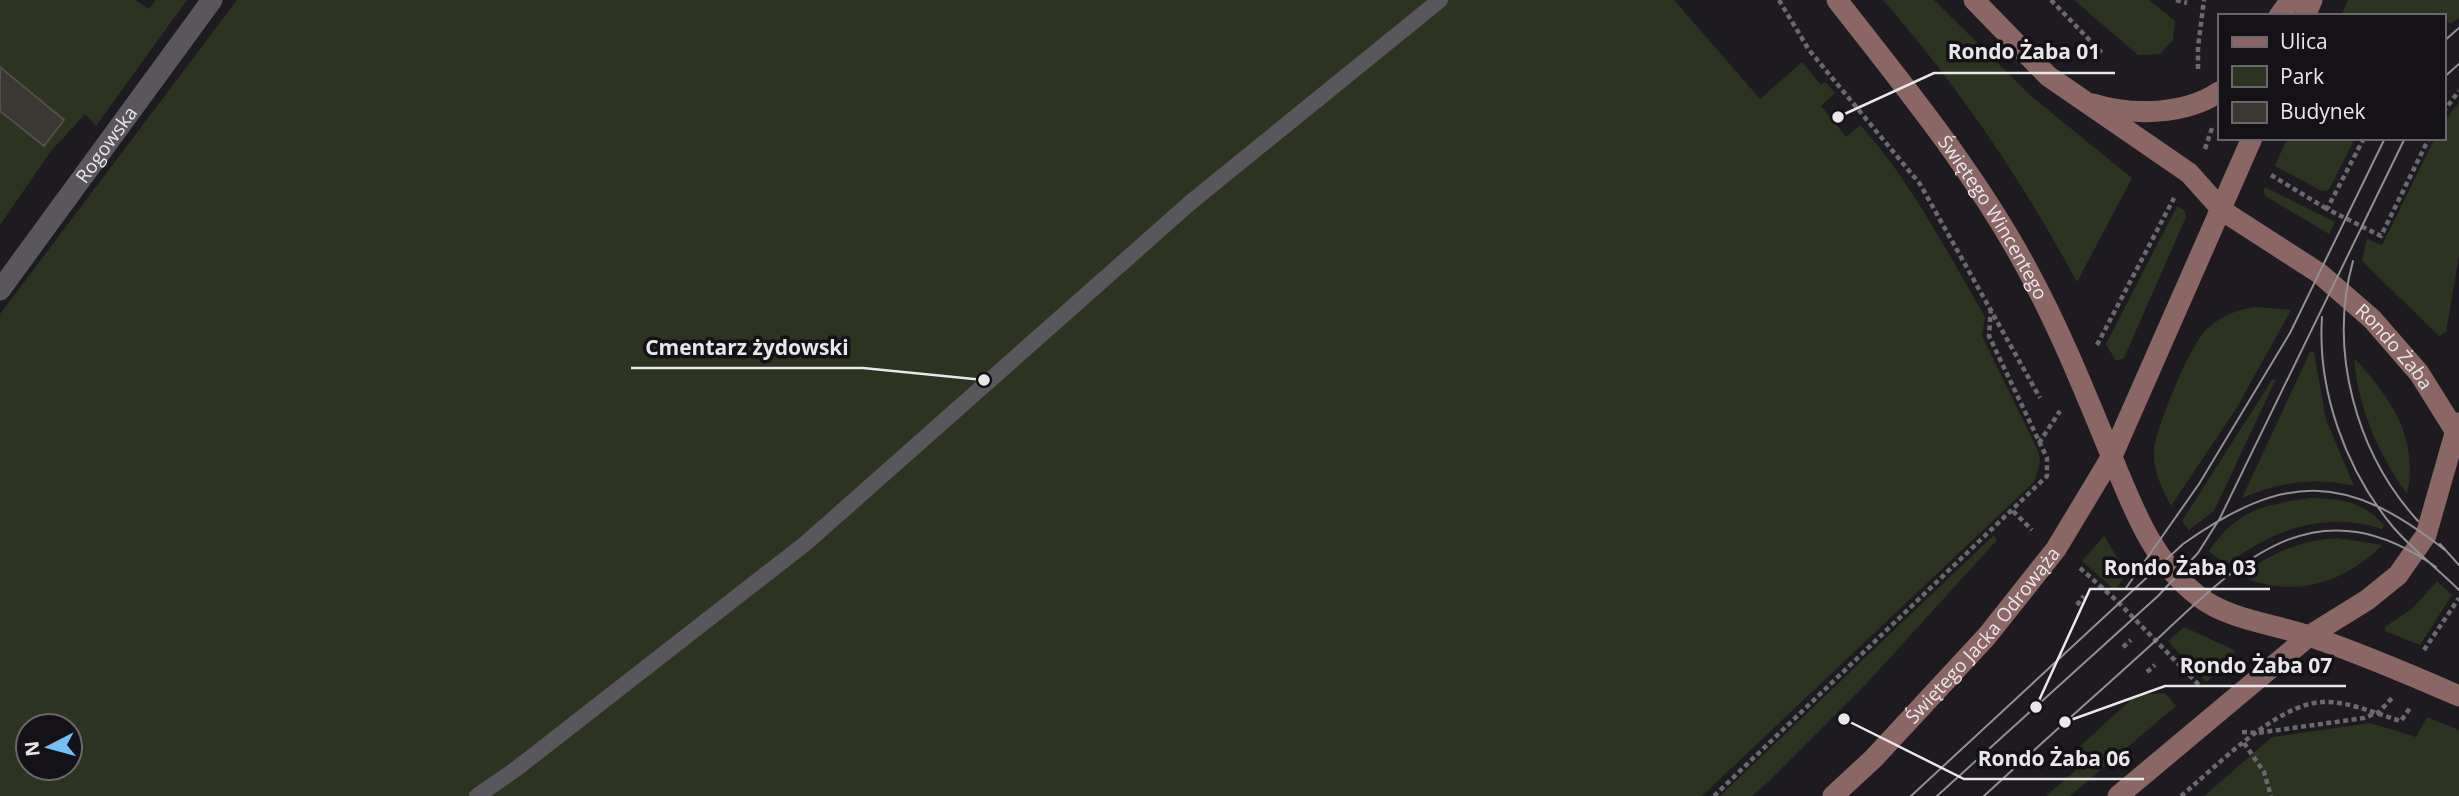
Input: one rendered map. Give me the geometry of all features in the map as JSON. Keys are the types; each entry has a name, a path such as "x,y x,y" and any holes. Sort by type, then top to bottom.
{"main road":[{"name":"Świętego Wincentego","path":"1837,0 1958,156 2026,267 2112,456"},
{"path":"1974,0 2048,76 2189,173 2223,211"},
{"path":"2078,99 2113,109 2155,110 2198,104 2218,93"},
{"path":"2251,140 2223,211 2112,456 2139,526 2177,577 2201,598 2239,616 2309,636 2409,673 2459,696"},
{"name":"Rondo Żaba","path":"2223,211 2319,273 2372,319 2419,373 2458,429 2436,510 2416,552 2398,575 2367,600 2309,636"},
{"name":"Świętego Jacka Odrowąża","path":"1833,796 1874,758 1921,707 2045,565 2112,456"},
{"path":"2118,796 2309,636"}],"street":[{"name":"Rogowska","path":"0,290 212,0"}],"lane":[{"path":"477,796 516,769 806,543 1191,202 1440,0"}],"path":[{"path":"1779,0 1809,50 1920,184 2040,398"},
{"path":"2051,0 2104,55"},
{"path":"2176,0 2187,3"},
{"path":"2200,76 2198,47 2204,0"},
{"path":"2445,109 2459,91"},
{"path":"2204,150 2211,134 2212,117"},
{"path":"2327,209 2363,140"},
{"path":"2271,175 2327,209 2381,236 2429,140"},
{"path":"2102,335 2170,204"},
{"path":"1714,796 2047,476 2047,458 1989,336 1991,308"},
{"path":"2039,443 2057,415"},
{"path":"2013,511 2032,531"},
{"path":"2079,566 2157,639 2200,686"},
{"path":"2077,605 2084,596"},
{"path":"2425,648 2459,598"},
{"path":"2123,647 2131,640"},
{"path":"2147,672 2155,665"},
{"path":"2239,730 2246,734 2257,733 2376,713 2391,699"},
{"path":"2181,796 2257,733 2296,708 2321,702 2346,704 2401,721 2410,707"},
{"path":"2244,743 2264,772 2271,796"}],"green space":[{"path":"0,0 135,0 149,9 156,0 187,0 96,126 85,114 51,151 0,225"},
{"path":"237,0 1674,0 1760,99 1802,62 1821,85 1825,82 1835,93 1821,106 1846,137 1860,125 1896,169 1985,317 1982,336 2039,453 2040,463 2034,482 1702,796 0,796 0,314"},
{"path":"1883,0 1934,0 2032,97 2132,178 2077,282 1988,135 1938,66"},
{"path":"2074,0 2149,0 2175,21 2173,40 2160,54 2138,55"},
{"path":"2348,0 2459,0 2459,18 2450,24 2445,19 2445,14 2438,12 2342,14"},
{"path":"2459,102 2459,256 2446,332 2439,336 2362,261 2367,239 2382,245 2434,140 2445,140 2445,121"},
{"path":"2286,140 2354,140 2328,190 2322,191 2275,166"},
{"path":"2265,187 2335,222 2329,234 2267,197 2263,192"},
{"path":"2177,206 2184,210 2186,217 2124,358 2116,361 2106,344"},
{"path":"2257,307 2291,310 2236,409 2171,506 2161,486 2154,451 2160,425 2174,389 2190,354 2204,332 2228,315"},
{"path":"2310,352 2314,352 2326,420 2354,486 2326,482 2298,483 2270,488 2242,498"},
{"path":"2354,358 2380,388 2399,420 2409,454 2407,494 2371,429 2360,395"},
{"path":"2276,379 2214,511 2189,530 2182,521 2272,380"},
{"path":"2310,498 2332,499 2360,506 2384,525 2382,529 2340,522 2300,527 2262,542 2226,565 2209,551 2230,526 2252,512 2278,503"},
{"path":"1994,535 1997,540 1868,682 1767,783 1752,796 1720,796"},
{"path":"2104,536 2127,573 2115,590 2082,561"},
{"path":"2338,538 2382,545 2351,570 2316,584 2279,586 2241,576 2286,549"},
{"path":"2437,581 2452,595 2420,645 2385,631 2385,627 2413,608"},
{"path":"2184,627 2234,650 2235,658 2206,682 2168,641"},
{"path":"2165,693 2176,706 2070,796 2046,796 2075,771 2065,760 2136,695"},
{"path":"2427,717 2459,730 2459,796 2204,796 2272,737 2370,723 2416,737"}],"building":[{"path":"0,67 64,120 44,146 0,111"}],"tram line":[{"path":"2445,40 2459,28"},
{"path":"2445,76 2459,64"},
{"path":"2126,588 2199,484 2290,333 2384,140"},
{"path":"1937,796 2158,596 2198,553 2220,518 2404,140"},
{"path":"2353,261 2346,295 2344,330 2346,365 2353,399 2378,464 2396,494 2418,521"},
{"path":"2322,317 2324,373 2330,401 2338,428 2361,481 2393,527 2459,590"},
{"path":"1911,796 2183,544 2219,520 2253,504 2285,494 2315,491 2345,495 2377,506 2410,524 2445,550"},
{"path":"1984,796 2207,593 2241,566 2275,546 2310,533 2349,531 2390,541 2436,567"},
{"path":"2440,544 2459,565"}],"place":[{"name":"Rondo Żaba 01","path":"1838,117"},
{"name":"Cmentarz żydowski","path":"984,380"},
{"name":"Rondo Żaba 03","path":"2036,707"},
{"name":"Rondo Żaba 06","path":"1844,719"},
{"name":"Rondo Żaba 07","path":"2065,722"}]}
